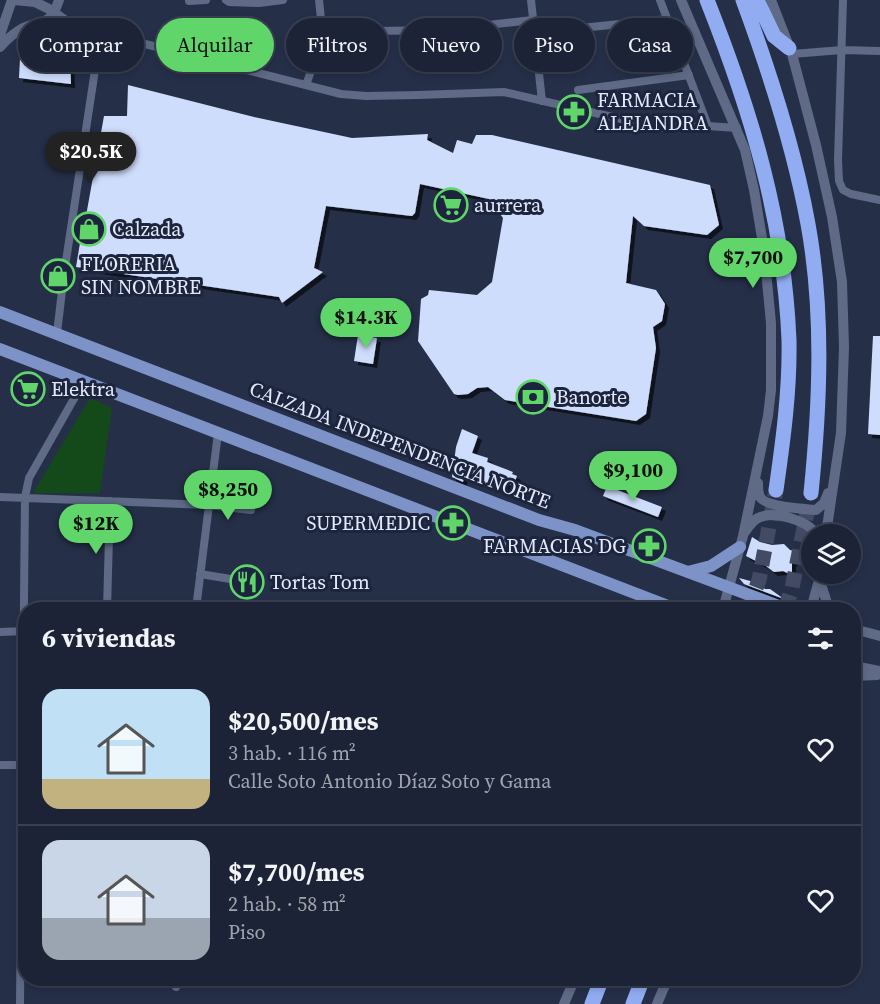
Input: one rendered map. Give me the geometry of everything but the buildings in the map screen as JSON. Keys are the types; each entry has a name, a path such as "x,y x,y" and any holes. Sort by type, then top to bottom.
{"highway":[{"path":"707,0 735,70 752,123 770,191 780,244 789,342 782,444 776,490"},
{"path":"743,0 780,106 809,225 818,317 818,428 811,493"},
{"path":"757,0 774,36 790,51"},
{"path":"592,1004 599,986"},
{"path":"633,1004 640,986"}],"main road":[{"name":"CALZADA INDEPENDENCIA NORTE","path":"0,312 539,520 575,530 768,602"},
{"path":"0,349 658,602"},
{"path":"688,572 711,566 742,541"}],"street":[{"path":"0,35 13,0 35,2 64,18"},
{"path":"0,47 25,27 44,23 55,12 59,0"},
{"path":"190,3 206,0"},
{"path":"226,0 259,3 283,0"},
{"path":"319,0 321,18"},
{"path":"531,0 533,18"},
{"path":"660,0 667,18"},
{"path":"681,0 745,150 764,250 771,323 771,390 768,416 742,541 725,602"},
{"path":"771,0 790,51 828,196 842,282 841,433 827,524"},
{"path":"843,0 839,181 843,190 851,194 880,200"},
{"path":"388,31 443,30 514,22"},
{"path":"144,44 341,94 366,96 504,92 660,128 708,126 737,128"},
{"path":"790,51 880,51"},
{"path":"57,333 95,72"},
{"path":"306,85 311,72"},
{"path":"539,72 542,101"},
{"path":"688,72 708,126"},
{"path":"578,90 689,75"},
{"path":"24,602 25,497 30,478 84,381"},
{"path":"197,602 218,433"},
{"path":"758,462 759,496 763,501 793,508 816,510 824,503 834,478"},
{"path":"0,497 208,505 251,510"},
{"path":"107,602 110,501"},
{"path":"742,541 752,523 768,515 805,524"},
{"path":"200,574 255,583"},
{"path":"813,602 818,584"},
{"path":"822,584 828,602"},
{"path":"861,629 878,636"},
{"path":"0,632 18,631"},
{"path":"861,631 878,636"},
{"path":"861,668 880,673"},
{"path":"861,675 880,673"},
{"path":"0,765 18,765"},
{"path":"20,986 20,1004"},
{"path":"564,1004 572,986"},
{"path":"657,1004 665,986"}],"green space":[{"path":"90,398 112,408 100,493 33,493"}],"tunnel":[{"path":"751,602 759,580 776,490"},
{"path":"787,602 811,493"}],"place":[{"name":"FARMACIA ALEJANDRA","path":"574,112"},
{"name":"aurrera","path":"451,205"},
{"name":"Calzada","path":"89,229"},
{"name":"FLORERIA SIN NOMBRE","path":"58,276"},
{"name":"Elektra","path":"28,389"},
{"name":"Banorte","path":"533,397"},
{"name":"SUPERMEDIC","path":"453,523"},
{"name":"FARMACIAS DG","path":"649,546"},
{"name":"Tortas Tom","path":"247,582"}]}
